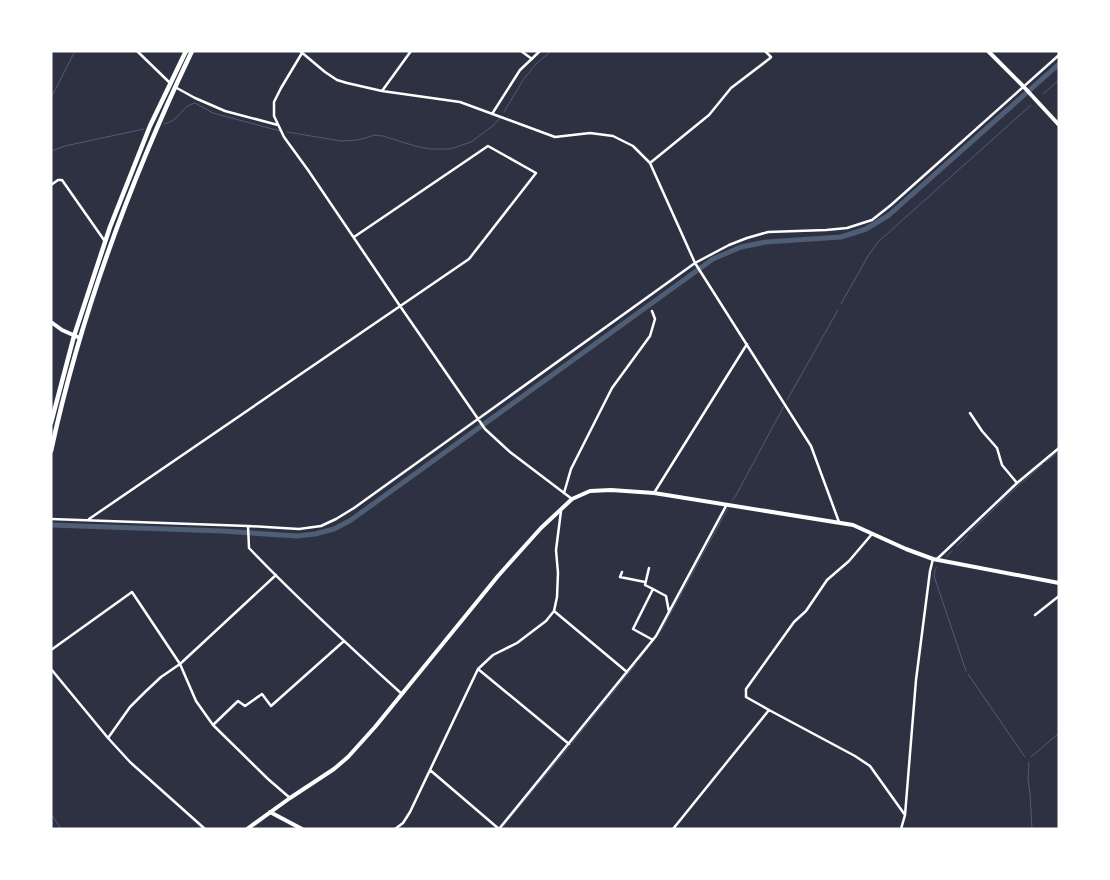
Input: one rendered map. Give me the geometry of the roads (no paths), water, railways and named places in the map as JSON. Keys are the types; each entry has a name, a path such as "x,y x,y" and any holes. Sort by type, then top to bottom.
{"main road":[{"path":"51,423 74,336 110,227 150,126 186,51"},
{"path":"51,451 80,338 115,231 147,150 192,51"},
{"path":"988,51 1059,125"},
{"path":"51,322 62,330 80,338"},
{"path":"247,829 348,758 498,576 541,528 572,499 590,491 611,490 654,493 839,522 872,532 935,559 1059,583"},
{"path":"270,812 302,829"}],"street":[{"path":"137,51 171,83"},
{"path":"382,91 411,51"},
{"path":"521,51 532,59"},
{"path":"492,114 520,70 540,51"},
{"path":"650,163 708,115 731,88 769,59 771,57 766,51"},
{"path":"572,499 510,452 485,429 284,137 274,116 274,102 301,52 337,80 382,91 460,102 555,137 590,132 613,136 633,146 650,163 695,263 811,446 839,522"},
{"path":"51,519 248,526 299,530 321,526 354,508 695,263 729,245 768,232 847,228 872,220 1059,55"},
{"path":"175,87 224,111 278,125"},
{"path":"87,520 469,259 536,173 488,146 354,237"},
{"path":"51,185 58,180 62,180 105,241"},
{"path":"564,493 571,468 612,388 650,336 654,318 652,310"},
{"path":"654,493 747,344"},
{"path":"970,413 996,448 1002,465 1018,483"},
{"path":"902,829 905,815 916,680 930,571 935,559 1059,448"},
{"path":"430,770 499,829 653,640 727,504"},
{"path":"395,829 403,823 410,812 478,669 493,655 517,643 546,621 554,611 557,597 558,573 556,550 562,508"},
{"path":"248,526 249,548 344,641 402,694"},
{"path":"872,532 850,561 827,580 806,610 794,622 746,689 746,697 870,766 905,815"},
{"path":"649,568 645,585 666,596 669,613"},
{"path":"622,572 620,576 646,582"},
{"path":"108,738 130,707 145,692 161,677 180,664 276,575"},
{"path":"653,589 633,629 653,640"},
{"path":"51,650 132,592 180,664 196,701 213,724 221,734 290,798"},
{"path":"1035,616 1059,596"},
{"path":"554,611 627,672"},
{"path":"213,724 238,701 245,706 262,694 271,706 344,641"},
{"path":"51,669 130,762 204,829"},
{"path":"478,669 569,744"},
{"path":"673,829 769,710"}],"waterway":[{"path":"51,98 75,51"},
{"path":"504,112 523,80 536,64 551,51"},
{"path":"51,525 222,531 297,536 334,529 351,520 713,259 741,247 766,242 841,237 866,229 889,215 1059,64"},
{"path":"1043,94 1059,80"},
{"path":"164,124 174,120 186,107 195,103 213,113 280,131"},
{"path":"841,304 878,242 1031,105"},
{"path":"287,132 341,141 358,140 375,135 430,149 450,149 471,142 494,125 500,118"},
{"path":"51,151 65,146 144,129"},
{"path":"787,400 838,310"},
{"path":"732,500 784,406"},
{"path":"1046,462 1059,451"},
{"path":"970,532 1043,464"},
{"path":"639,660 662,629 728,508"},
{"path":"957,546 968,535"},
{"path":"946,557 952,551"},
{"path":"937,567 934,576 966,671"},
{"path":"572,743 636,664"},
{"path":"968,674 1025,757"},
{"path":"1031,757 1059,733"},
{"path":"504,825 569,747"},
{"path":"1029,762 1028,779 1032,829"},
{"path":"51,814 61,829"}]}
